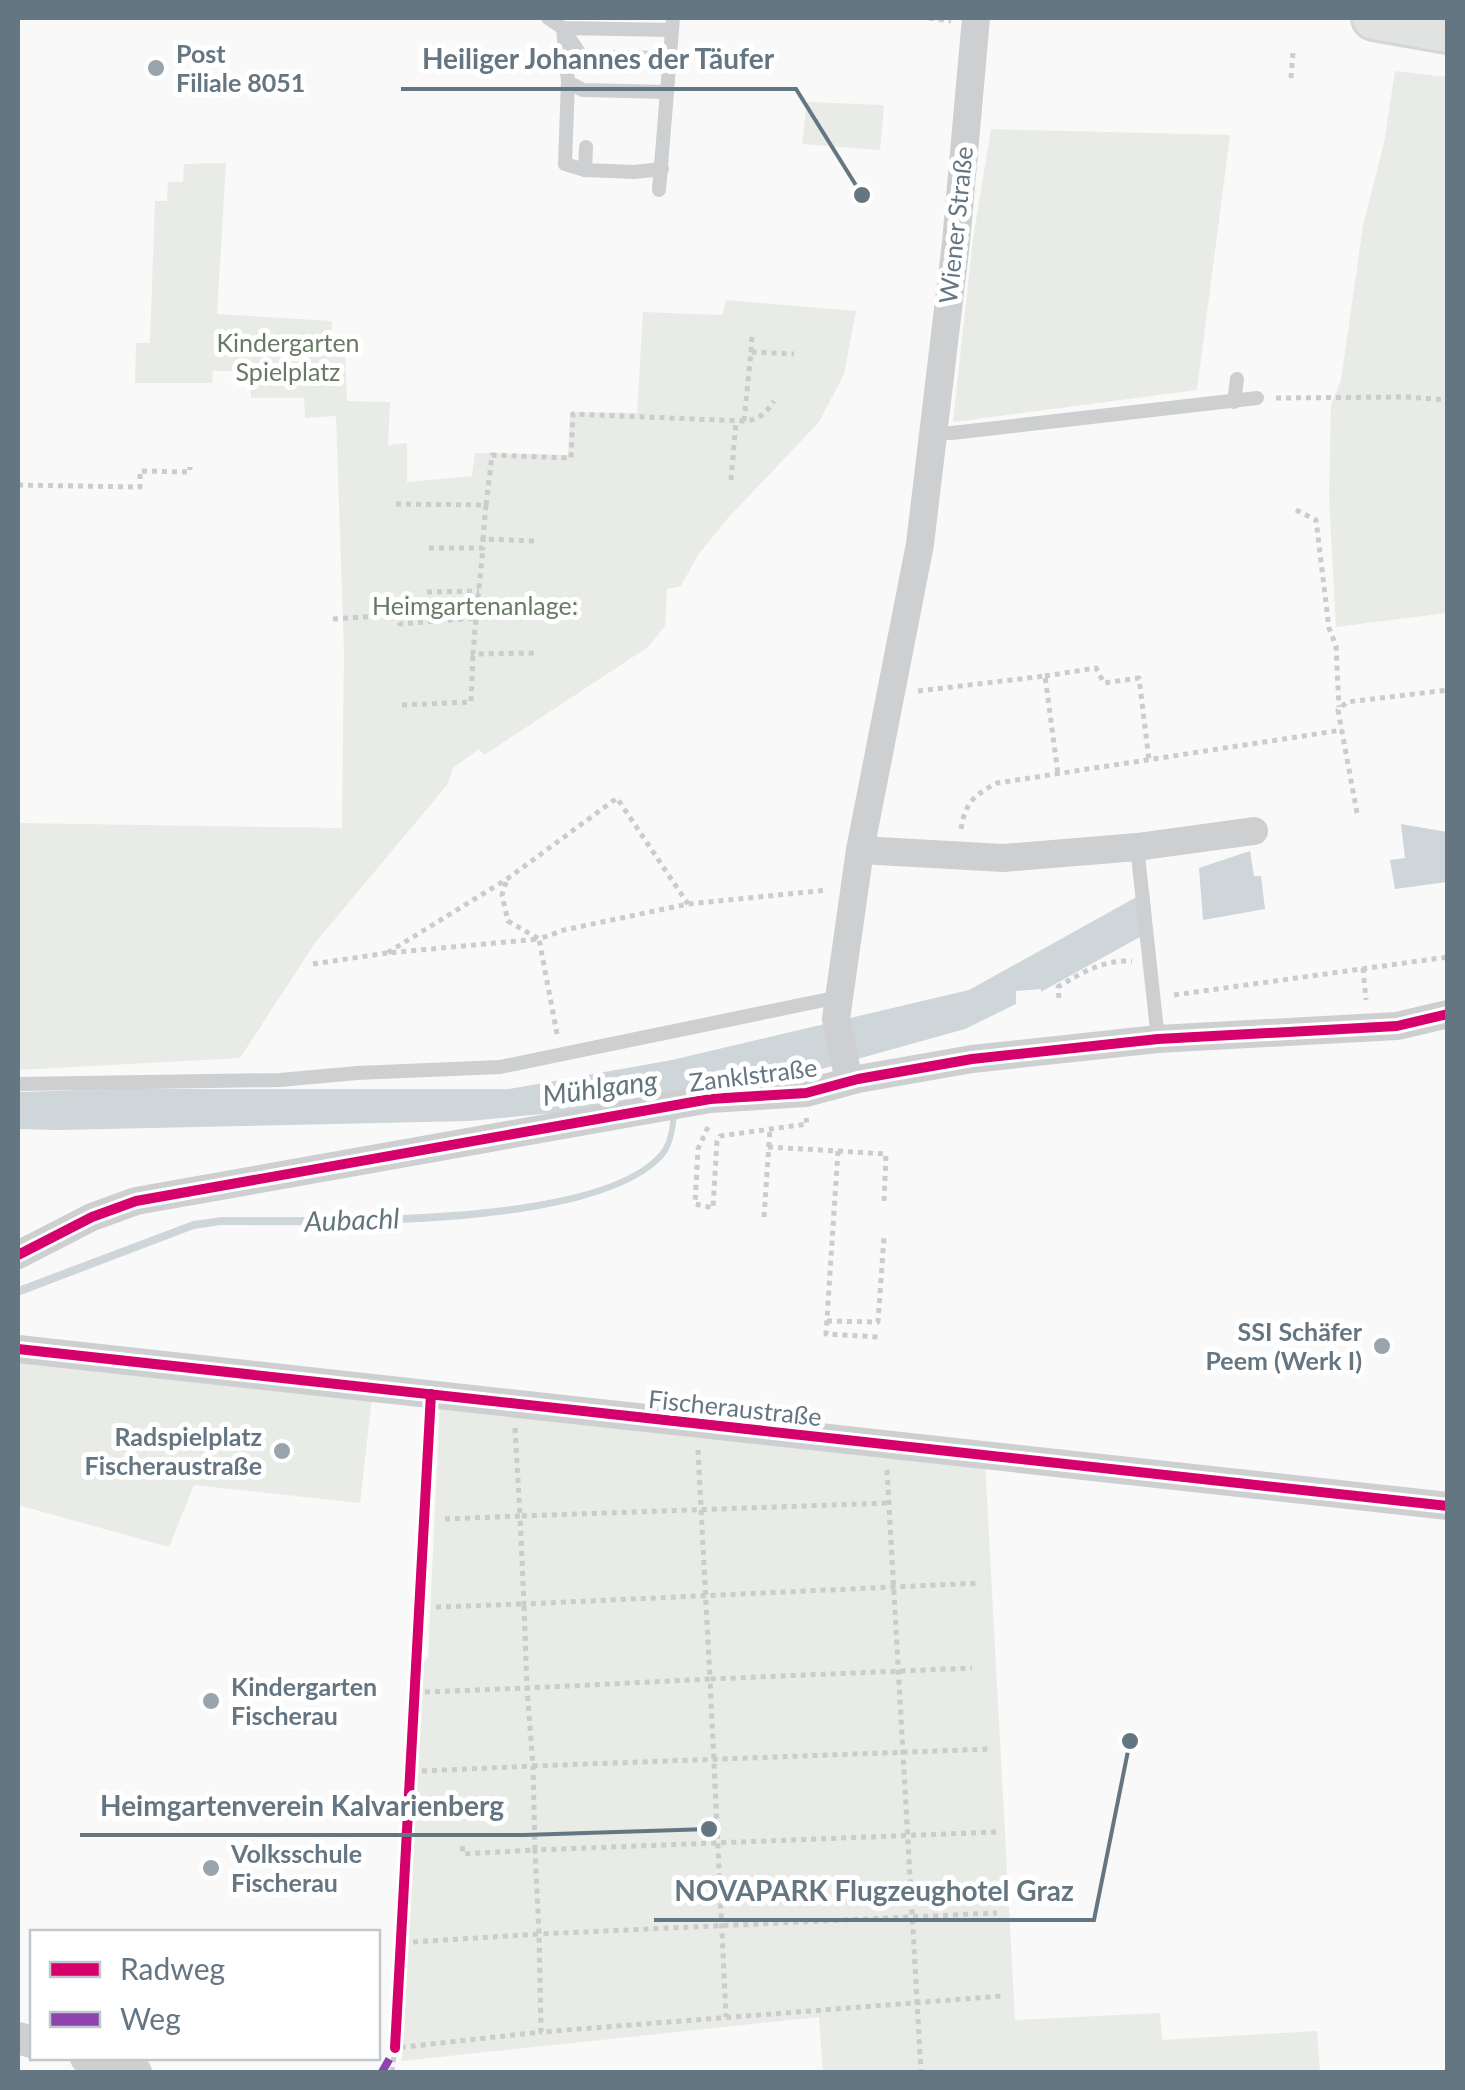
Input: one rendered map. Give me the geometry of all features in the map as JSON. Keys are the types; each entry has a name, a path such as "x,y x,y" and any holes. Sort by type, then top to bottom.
{"main road":[{"path":"1374,18 1448,31"}],"street":[{"name":"Wiener Straße","path":"916,563 956,242 976,18"},
{"name":"Zanklstraße","path":"849,1074 838,1008 860,850 916,563"},
{"path":"860,850 1003,858 1136,847 1254,831"},
{"name":"Zanklstraße","path":"24,1252 92,1217 136,1201 710,1099 806,1092 849,1074 1158,1039 1397,1026 1448,1014"},
{"name":"Fischeraustraße","path":"18,1349 1448,1506"},
{"path":"93,2060 136,2072"}],"lane":[{"path":"548,18 563,28 582,57 670,58"},
{"path":"563,28 672,24 659,190"},
{"path":"563,28 568,82 565,164 585,170 634,172 662,168"},
{"path":"568,82 584,97 667,92"},
{"path":"585,170 586,147"},
{"path":"1234,402 1237,378"},
{"path":"932,433 952,434 1257,398"},
{"path":"1136,847 1158,1039"},
{"path":"18,1084 280,1080 500,1067 838,1008"}],"path":[{"path":"1291,78 1293,52"},
{"path":"732,480 752,336"},
{"path":"751,352 794,354"},
{"path":"1257,398 1406,396 1448,400"},
{"path":"402,705 471,702 492,454 571,458 573,414 740,421 754,420 766,413 774,400"},
{"path":"18,484 140,487 140,472 190,472 190,467"},
{"path":"396,504 486,505"},
{"path":"1296,510 1316,520 1329,628 1336,646 1338,710 1357,814"},
{"path":"483,539 535,541"},
{"path":"429,548 483,548"},
{"path":"427,592 480,591"},
{"path":"334,619 394,614 400,624 476,618"},
{"path":"473,654 538,653"},
{"path":"903,692 1096,668 1104,682 1139,678 1149,760"},
{"path":"1045,676 1058,774"},
{"path":"1338,710 1347,702 1448,690"},
{"path":"958,855 965,805 997,783 1342,730"},
{"path":"387,953 507,879 617,798 688,904"},
{"path":"507,879 502,896 508,921 539,939 560,1057"},
{"path":"312,964 539,939 564,930 688,904 855,889"},
{"path":"1151,998 1448,957"},
{"path":"1058,998 1058,987 1108,960 1147,961"},
{"path":"710,1099 708,1128 698,1149 695,1204 712,1211 720,1136"},
{"path":"708,1128 720,1136 770,1129 764,1217"},
{"path":"768,1147 886,1154 884,1204"},
{"path":"838,1151 826,1334 880,1337"},
{"path":"827,1321 878,1322 884,1236"},
{"path":"515,1420 533,1766 541,2032"},
{"path":"697,1438 726,2016"},
{"path":"886,1461 921,2072"},
{"path":"445,1519 889,1503"},
{"path":"436,1606 980,1583"},
{"path":"425,1692 972,1668"},
{"path":"414,1702 415,1683"},
{"path":"411,1758 416,1774 990,1749"},
{"path":"462,1844 463,1854 996,1832"},
{"path":"414,1942 997,1914"},
{"path":"401,1952 402,1932"},
{"path":"395,2048 726,2016 1002,1996"},
{"path":"392,2072 397,2029"}],"green space":[{"path":"1395,71 1447,77 1447,613 1336,627 1329,497 1331,405 1341,380 1363,226 1384,143"},
{"path":"807,102 884,105 880,150 802,144"},
{"path":"991,129 1230,135 1197,390 953,422 973,239"},
{"path":"226,163 217,314 332,321 330,356 345,357 347,401 390,402 388,445 407,443 407,482 472,476 475,453 568,455 570,412 637,413 643,312 722,315 726,300 856,311 844,374 819,422 728,518 698,555 681,586 667,589 665,626 648,647 484,755 479,749 453,768 447,785 315,943 240,1058 18,1070 18,823 342,828 344,650 336,416 305,418 304,398 251,398 250,371 213,371 212,383 135,383 136,343 150,343 155,201 167,201 168,182 183,182 184,164"},
{"path":"18,1359 372,1398 360,1503 194,1485 169,1547 18,1505"},
{"path":"440,1402 985,1462 1015,2020 1160,2013 1162,2040 1317,2031 1320,2072 823,2072 819,2017 402,2061 421,1663 428,1658"}],"water":[{"path":"1401,824 1447,832 1447,882 1395,889 1390,860 1405,858"},
{"path":"1250,851 1254,876 1261,876 1265,909 1203,920 1199,868"},
{"name":"Mühlgang","path":"1149,890 1153,934 1138,938 1041,992 1016,991 1016,1004 965,1029 800,1075 679,1100 671,1146 663,1158 628,1182 579,1200 454,1220 221,1225 194,1229 18,1296 18,1287 193,1221 453,1212 577,1194 626,1177 659,1153 668,1135 672,1102 469,1121 58,1130 18,1129 18,1092 509,1089 672,1060 969,990"}],"marked path":[{"path":"382,2072 395,2049"}],"cycle path":[{"path":"18,1255 92,1217 136,1201 710,1099 806,1093 858,1079 972,1059 1158,1039 1397,1026 1448,1014"},
{"path":"18,1349 1448,1506"},
{"path":"395,2048 431,1394"}],"place":[{"name":"Post Filiale 8051","path":"156,68"},
{"name":"Heiliger Johannes der Täufer","path":"862,195"},
{"name":"SSI Schäfer Peem (Werk I)","path":"1382,1346"},
{"name":"Radspielplatz Fischeraustraße","path":"282,1451"},
{"name":"Kindergarten Fischerau","path":"211,1701"},
{"name":"NOVAPARK Flugzeughotel Graz","path":"1130,1741"},
{"name":"Heimgartenverein Kalvarienberg","path":"709,1829"},
{"name":"Volksschule Fischerau","path":"211,1868"}],"park label":[{"name":"Kindergarten Spielplatz","path":"288,358"},
{"name":"Heimgartenanlage:","path":"475,606"}],"water label":[{"name":"Aubachl","path":"352,1220"}]}
